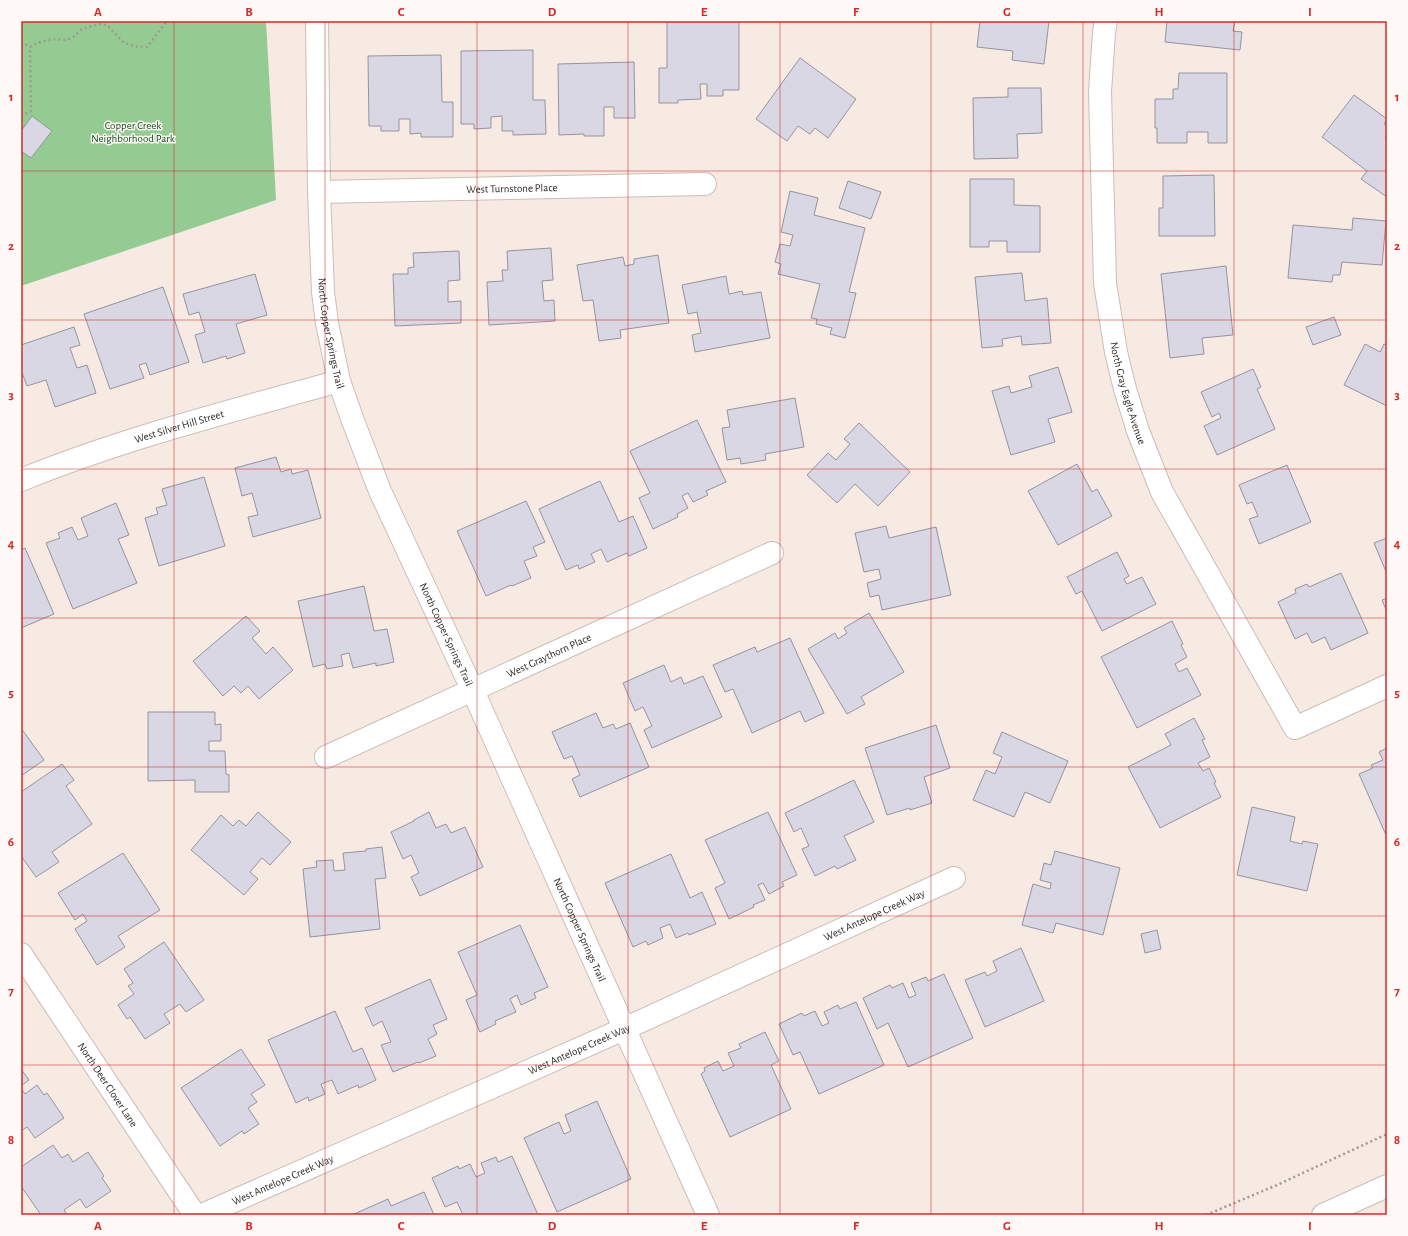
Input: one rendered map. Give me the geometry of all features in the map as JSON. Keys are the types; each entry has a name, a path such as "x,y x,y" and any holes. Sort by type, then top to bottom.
{"street":[{"name":"North Copper Springs Trail","path":"317,21 319,192 323,292 333,358 353,421 380,491 473,691 708,1215"},
{"name":"North Gray Eagle Avenue","path":"1106,21 1100,92 1105,283 1116,352 1125,389 1138,431 1162,492 1295,728 1387,686"},
{"name":"West Turnstone Place","path":"319,192 705,184"},
{"name":"West Silver Hill Street","path":"21,480 54,467 160,431 340,381"},
{"name":"West Graythorn Place","path":"326,757 772,553"},
{"name":"West Antelope Creek Way","path":"202,1215 624,1029 954,878"},
{"name":"North Deer Clover Lane","path":"21,954 195,1215"},
{"path":"1323,1215 1387,1186"}],"path":[{"path":"30,47 37,43 52,39 66,40 82,29 99,24 107,25 124,43 138,47 147,47 167,21"},
{"path":"21,42 30,47"},
{"path":"21,116 31,111 30,47"},
{"path":"1206,1215 1276,1185 1387,1134"}],"green space":[{"name":"Copper Creek Neighborhood Park","path":"21,21 266,21 276,200 21,286"}],"building":[{"path":"667,21 739,21 739,90 723,90 723,96 707,96 707,84 700,84 701,99 678,100 678,103 659,103 659,68 667,68"},
{"path":"980,21 1049,21 1044,64 1012,60 1013,51 977,47"},
{"path":"1167,21 1235,21 1233,31 1242,32 1240,50 1165,42"},
{"path":"533,50 533,100 545,100 546,134 513,135 513,131 502,131 502,116 491,117 491,128 474,129 474,124 461,124 461,51"},
{"path":"441,55 442,102 453,102 453,137 421,137 421,133 410,134 410,119 399,119 399,131 381,131 381,126 369,126 368,56"},
{"path":"800,58 856,99 828,138 815,128 810,134 798,126 787,141 756,119"},
{"path":"634,62 635,118 614,118 614,107 604,107 604,136 584,136 584,134 559,135 558,64"},
{"path":"1179,73 1227,73 1227,143 1208,143 1208,132 1187,132 1187,143 1157,143 1157,128 1155,128 1155,99 1173,99 1173,89 1178,89"},
{"path":"1008,88 1041,88 1042,133 1017,134 1018,158 974,159 973,98 1008,97"},
{"path":"1354,95 1387,119 1384,124 1387,126 1387,135 1385,138 1387,140 1387,197 1361,179 1367,171 1322,137"},
{"path":"32,116 52,131 31,158 21,151 21,131"},
{"path":"1214,175 1215,236 1159,236 1159,208 1163,208 1163,176"},
{"path":"970,179 1014,179 1014,205 1040,206 1040,252 1007,252 1007,241 989,241 989,247 970,247"},
{"path":"848,181 881,192 871,219 839,208"},
{"path":"790,191 818,198 814,215 865,228 849,292 856,293 845,338 830,334 832,328 816,324 817,319 811,318 820,284 778,274 781,264 775,262 780,244 790,246 793,235 781,232"},
{"path":"1353,218 1386,221 1382,265 1342,262 1340,275 1333,275 1332,282 1288,278 1293,225 1352,230"},
{"path":"551,248 553,280 542,281 544,301 554,300 555,321 489,325 487,282 503,281 502,270 508,270 507,251"},
{"path":"459,251 460,280 448,281 448,302 461,301 461,323 395,326 393,274 408,274 408,268 414,267 413,253"},
{"path":"658,255 669,323 620,330 621,338 599,341 593,300 583,301 577,265 623,257 625,266 634,264 634,259"},
{"path":"1226,266 1233,335 1202,338 1204,354 1170,358 1161,274"},
{"path":"1022,273 1025,301 1047,298 1051,343 1022,345 1021,336 1002,339 1003,346 982,348 975,277"},
{"path":"255,274 267,315 236,324 245,353 227,359 226,356 203,363 195,335 205,332 199,312 189,315 183,294"},
{"path":"726,276 729,294 742,291 743,295 761,292 770,338 695,352 692,335 701,333 697,312 688,314 682,285"},
{"path":"163,287 189,362 150,375 146,363 139,365 144,378 110,389 84,314"},
{"path":"1334,317 1341,335 1313,345 1306,327"},
{"path":"74,327 80,345 70,348 77,368 87,365 96,393 55,407 46,380 27,386 21,370 21,345"},
{"path":"1365,344 1380,352 1384,344 1387,345 1387,406 1344,385"},
{"path":"1058,367 1072,412 1048,419 1055,442 1011,455 992,391 1009,386 1011,393 1032,387 1029,376"},
{"path":"1253,369 1261,387 1257,389 1275,429 1217,455 1204,426 1221,418 1219,413 1212,417 1201,392"},
{"path":"795,398 804,447 765,454 766,460 741,464 740,458 727,460 722,428 730,427 727,410"},
{"path":"697,420 726,482 706,491 708,495 693,502 688,493 682,496 688,508 677,514 678,517 653,529 639,498 650,493 630,451"},
{"path":"859,423 910,472 878,506 855,484 837,503 807,475 828,453 836,460 850,444 844,439"},
{"path":"276,457 281,472 291,469 292,474 308,470 321,518 253,537 248,517 258,515 252,493 242,496 235,468"},
{"path":"1077,464 1092,492 1097,489 1112,516 1058,545 1028,491"},
{"path":"1287,465 1311,522 1259,544 1249,519 1258,516 1252,502 1247,504 1239,485"},
{"path":"204,477 225,546 159,566 145,518 158,514 156,508 167,505 162,489"},
{"path":"600,481 619,522 633,516 647,548 629,556 627,553 607,562 601,549 591,554 595,562 579,569 578,565 566,570 539,509"},
{"path":"526,501 545,542 533,547 537,556 524,561 531,578 486,596 457,531"},
{"path":"116,503 129,535 118,539 137,583 73,609 46,543 60,538 58,533 72,527 78,540 88,536 81,518"},
{"path":"886,526 889,538 936,527 951,595 882,610 879,595 870,597 867,583 881,579 879,569 864,572 855,533"},
{"path":"1387,538 1387,574 1374,543"},
{"path":"25,548 54,614 21,628 21,550"},
{"path":"1117,552 1129,576 1124,579 1127,584 1142,577 1156,604 1102,631 1082,591 1076,594 1067,577"},
{"path":"1341,573 1368,633 1331,650 1325,637 1312,643 1307,633 1295,639 1278,602 1296,593 1295,589 1307,584 1309,587"},
{"path":"364,586 374,631 387,629 394,662 376,666 376,663 353,668 349,653 341,655 343,666 327,669 325,664 313,667 298,601"},
{"path":"1387,598 1387,612 1382,600"},
{"path":"869,613 904,672 861,697 865,704 847,714 808,649 835,633 838,639 847,633 844,628"},
{"path":"246,616 260,631 252,638 266,654 273,647 293,670 259,699 248,686 241,693 234,686 223,696 193,661"},
{"path":"1172,621 1183,644 1181,645 1187,657 1175,664 1179,672 1187,668 1201,695 1137,728 1101,657"},
{"path":"790,638 824,713 805,722 800,711 752,733 733,689 725,692 713,665 755,647 757,652"},
{"path":"664,665 671,682 681,677 684,684 703,676 722,717 652,748 644,730 652,726 643,707 635,711 623,683"},
{"path":"148,712 215,712 215,725 221,724 221,741 209,741 209,751 225,751 226,774 229,775 229,792 195,792 195,780 148,781"},
{"path":"596,713 603,728 613,724 616,729 630,723 649,767 580,797 572,779 580,775 572,756 564,759 552,732"},
{"path":"1194,718 1205,739 1202,740 1210,757 1198,763 1203,771 1209,768 1221,797 1160,828 1128,767 1171,745 1165,734"},
{"path":"936,725 950,768 924,777 932,803 887,815 865,748"},
{"path":"21,728 44,760 21,776"},
{"path":"1002,732 1068,761 1050,803 1025,792 1014,817 973,800 986,770 995,774 1002,757 993,753"},
{"path":"1387,748 1386,835 1359,774 1373,768 1371,765 1383,760 1379,752"},
{"path":"62,764 74,780 66,786 92,824 52,852 59,862 36,877 21,856 21,792"},
{"path":"854,780 874,822 844,836 856,860 837,869 835,866 815,876 802,849 809,846 801,828 794,832 785,813"},
{"path":"1252,807 1295,817 1290,841 1302,844 1303,841 1318,844 1307,891 1237,875"},
{"path":"258,812 291,842 270,865 262,858 250,872 258,879 244,895 191,850 221,815 233,826 239,820 246,826"},
{"path":"429,812 436,828 446,824 451,833 465,827 483,867 420,896 411,877 419,873 411,855 403,859 391,832"},
{"path":"768,812 797,875 782,882 784,886 769,894 763,883 758,885 765,900 729,919 715,888 725,883 705,840"},
{"path":"382,847 386,878 375,879 380,929 310,937 303,869 317,867 316,861 333,860 334,871 345,870 343,853 366,851 366,849"},
{"path":"1055,851 1120,868 1103,935 1056,923 1053,933 1022,925 1033,884 1050,889 1051,883 1040,880 1044,863 1051,865"},
{"path":"123,853 160,910 118,936 125,947 97,965 75,929 87,921 83,914 75,920 58,893"},
{"path":"671,854 690,898 702,892 716,924 689,935 688,933 676,938 670,924 660,928 663,938 648,945 646,941 633,947 605,883"},
{"path":"520,925 548,987 534,993 536,998 521,1005 517,995 510,999 516,1012 495,1021 496,1024 480,1032 466,1000 477,995 458,952"},
{"path":"1157,930 1161,949 1145,953 1141,934"},
{"path":"164,942 204,1000 186,1012 180,1004 164,1014 170,1023 145,1039 130,1017 127,1019 118,1005 134,994 128,986 133,983 124,969"},
{"path":"1021,948 1044,1001 985,1027 965,980 985,972 987,976 997,971 993,961"},
{"path":"944,974 973,1038 908,1067 888,1023 877,1029 863,998 890,985 892,988 903,983 909,998 916,995 911,983 926,977 928,981"},
{"path":"430,979 447,1019 433,1025 437,1034 428,1039 436,1056 393,1072 381,1045 391,1042 382,1021 373,1026 365,1008"},
{"path":"856,1002 884,1065 819,1094 800,1052 793,1055 779,1024 802,1013 804,1016 815,1011 822,1026 829,1023 824,1012 838,1005 840,1009"},
{"path":"335,1011 353,1052 362,1048 376,1080 359,1088 358,1085 338,1094 332,1080 321,1084 325,1094 309,1101 308,1097 296,1103 268,1040"},
{"path":"765,1032 779,1061 771,1065 791,1109 730,1137 701,1074 705,1071 704,1068 718,1061 723,1071 734,1066 728,1053 741,1048 739,1044"},
{"path":"241,1049 265,1085 251,1094 257,1102 248,1108 259,1124 244,1134 242,1131 220,1146 181,1088"},
{"path":"21,1069 29,1080 21,1086"},
{"path":"37,1085 44,1095 47,1093 64,1118 35,1138 27,1127 21,1131 21,1088 25,1094"},
{"path":"597,1101 631,1179 557,1212 524,1138 559,1122 564,1134 571,1131 565,1115"},
{"path":"53,1145 62,1158 68,1154 73,1162 88,1152 104,1176 102,1178 111,1191 86,1208 80,1199 64,1210 67,1215 41,1215 21,1186 21,1167"},
{"path":"512,1156 538,1215 463,1215 457,1202 445,1207 432,1178 458,1166 459,1169 470,1164 476,1177 485,1173 481,1163 496,1157 498,1162"},
{"path":"424,1192 434,1215 352,1215 388,1199 391,1206"}]}
